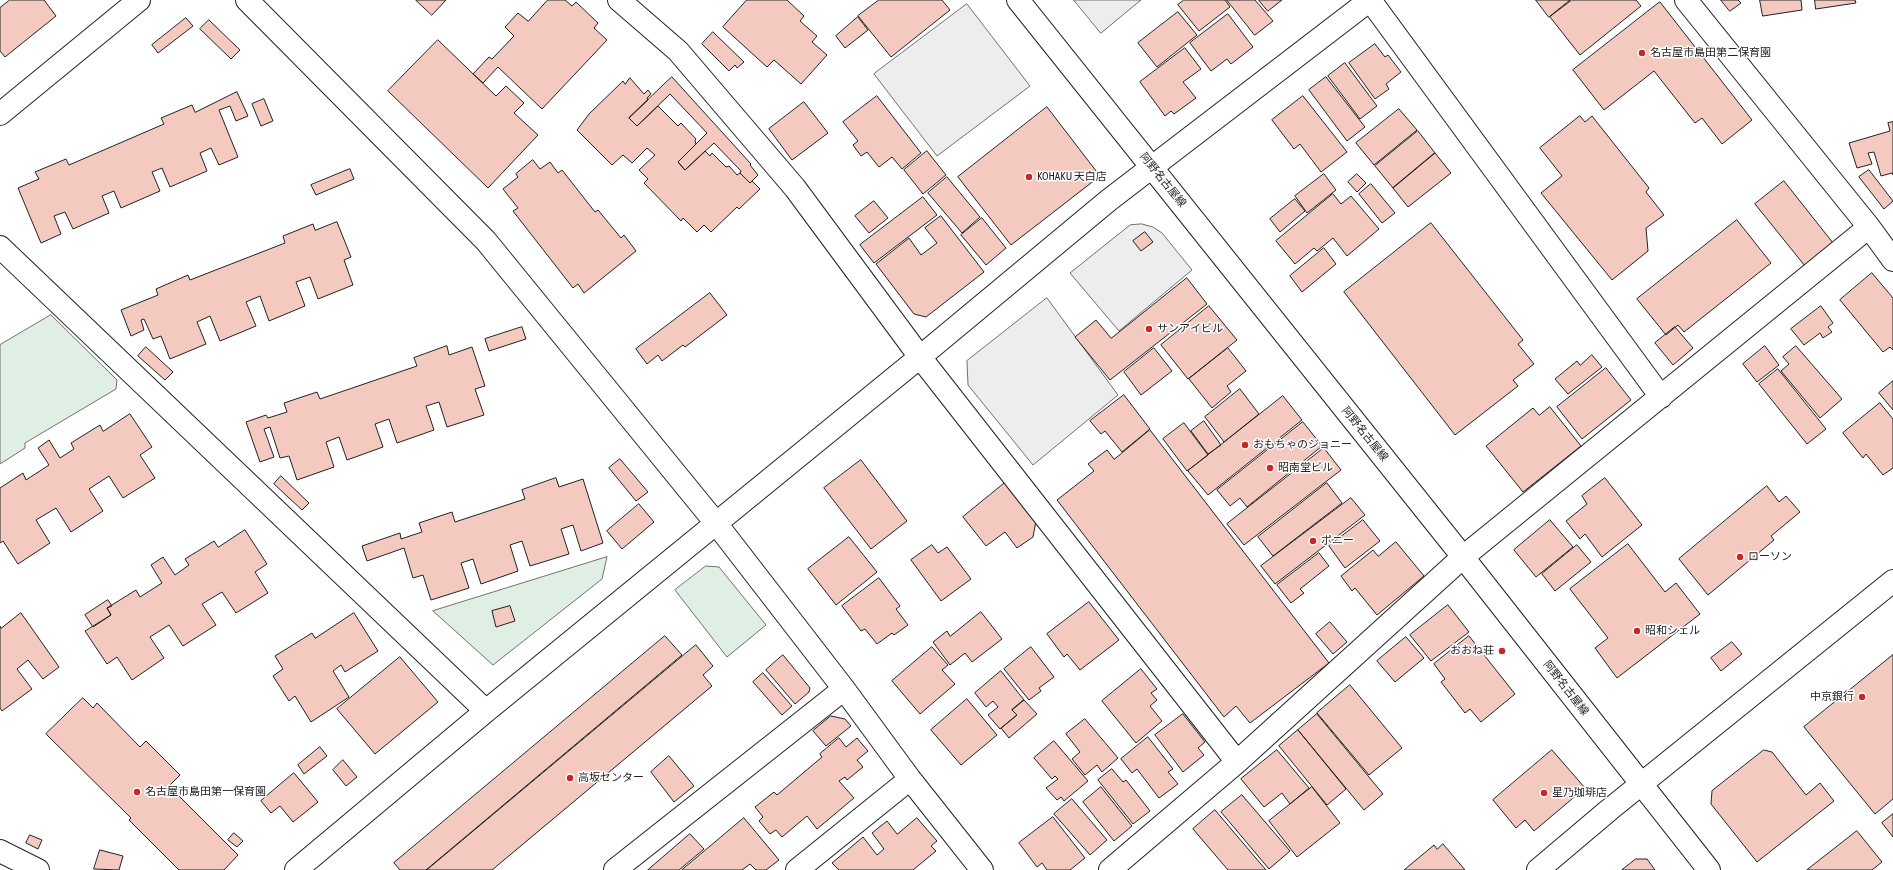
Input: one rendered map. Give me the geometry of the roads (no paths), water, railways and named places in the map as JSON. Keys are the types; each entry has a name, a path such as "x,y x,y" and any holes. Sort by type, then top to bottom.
{"street":[{"path":"0,114 139,0"},
{"path":"247,0 486,241 715,522 844,689 910,779 982,870"},
{"path":"619,0 678,51 795,188 920,357 1237,762"},
{"name":"阿野名古屋線","path":"1018,0 1463,557 1709,870"},
{"path":"296,870 715,522 920,357 1152,166 1370,0 1660,397"},
{"path":"1686,0 1893,260"},
{"path":"1110,870 1237,762 1463,557 1868,227"},
{"path":"0,247 486,711"},
{"path":"1538,870 1893,581"},
{"path":"615,870 844,689"},
{"path":"797,870 910,779"},
{"path":"0,852 38,870"}],"place":[{"name":"名古屋市島田第二保育園","path":"1642,53"},
{"name":"KOHAKU 天白店","path":"1029,177"},
{"name":"サンアイビル","path":"1149,329"},
{"name":"おもちゃのジョニー","path":"1245,445"},
{"name":"昭南堂ビル","path":"1270,468"},
{"name":"ポニー","path":"1313,541"},
{"name":"ローソン","path":"1740,557"},
{"name":"昭和シェル","path":"1637,631"},
{"name":"おおね荘","path":"1502,651"},
{"name":"中京銀行","path":"1862,697"},
{"name":"高坂センター","path":"570,778"},
{"name":"名古屋市島田第一保育園","path":"137,792"},
{"name":"星乃珈琲店","path":"1544,793"}]}
